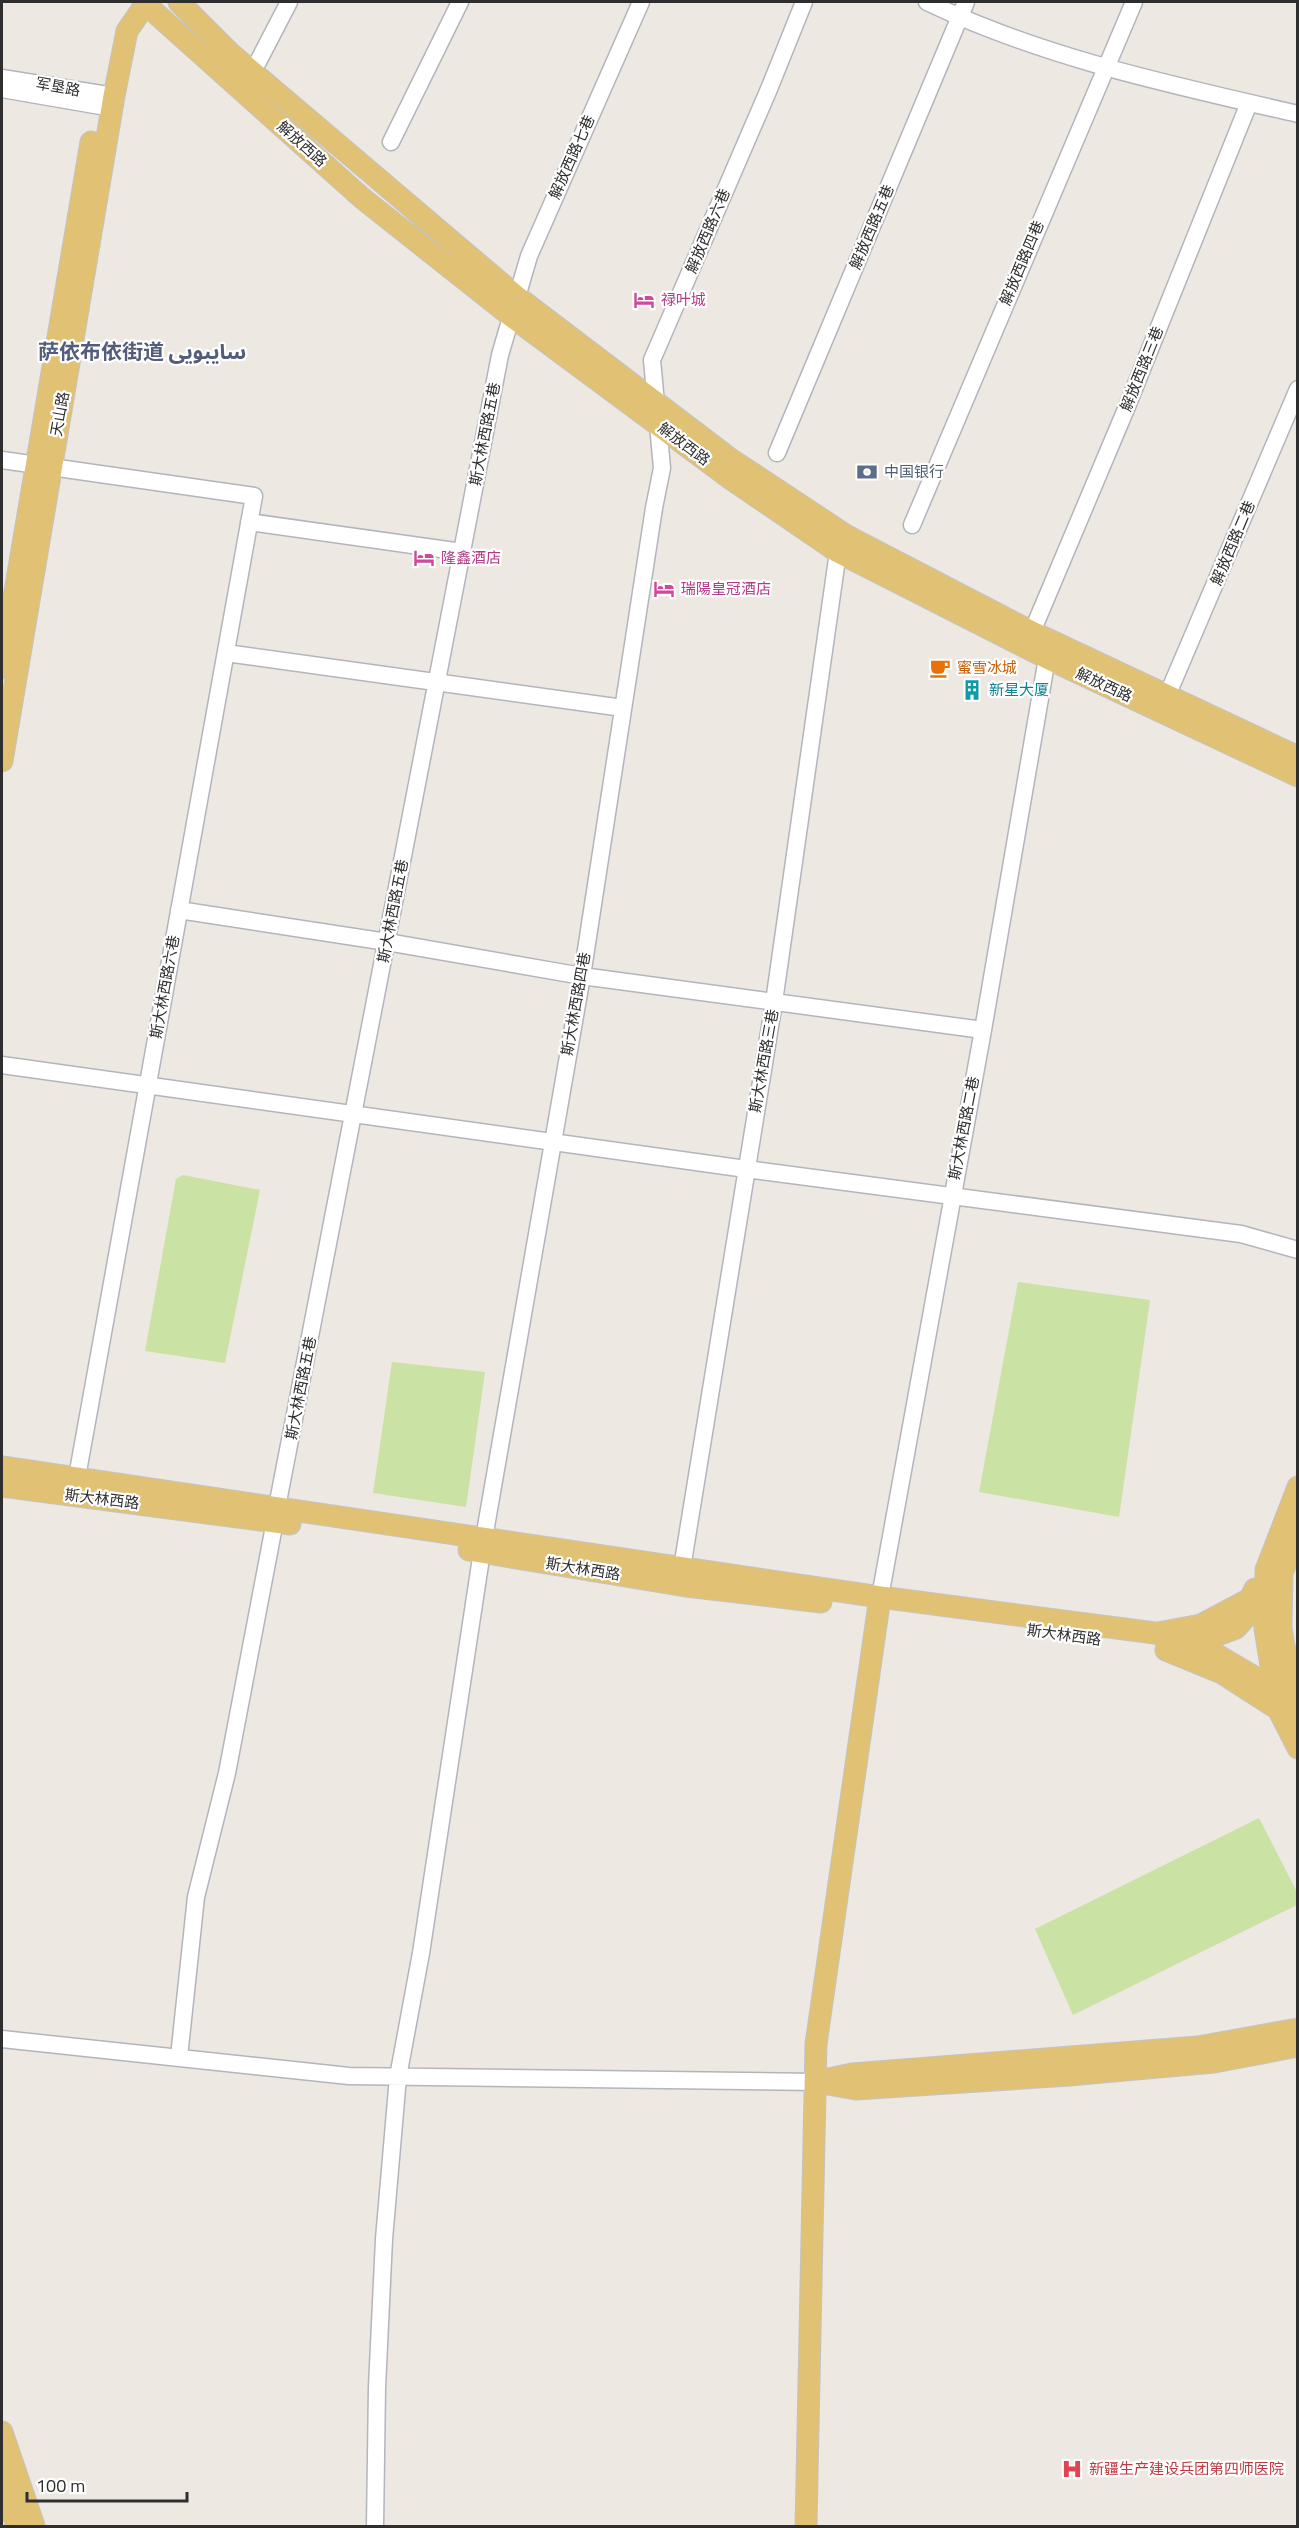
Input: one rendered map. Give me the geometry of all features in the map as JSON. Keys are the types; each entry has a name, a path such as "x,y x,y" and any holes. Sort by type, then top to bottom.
{"main road":[{"name":"解放西路","path":"141,2 362,198 514,306 656,402 729,458 847,536 1032,633 1298,757"},
{"name":"天山路","path":"2,668 43,467 106,101 113,27 141,2"},
{"name":"解放西路","path":"179,2 230,53 514,306 658,426 731,479 838,552 1047,658 1298,776"},
{"name":"天山路","path":"2,761 43,467"},
{"name":"斯大林西路","path":"2,1467 77,1477 276,1514 484,1545 682,1568 880,1603 1160,1641"},
{"name":"斯大林西路","path":"2,1486 276,1514"},
{"path":"1298,1487 1266,1596 1264,1629 1298,1748"},
{"path":"1160,1641 1201,1625 1250,1599 1274,1572 1298,1534"},
{"name":"斯大林西路","path":"484,1545 686,1586 880,1603"},
{"path":"1274,1572 1286,1701"},
{"path":"1193,1646 1236,1628 1266,1596"},
{"path":"806,2526 816,2044 880,1603"},
{"path":"1160,1641 1210,1651 1286,1701"},
{"path":"1160,1641 1222,1673 1286,1701"},
{"path":"815,2082 852,2074 1198,2047 1298,2028"},
{"path":"815,2082 856,2088 1069,2075 1214,2062 1298,2046"},
{"path":"2,2432 34,2526"},
{"path":"2,2482 17,2526"}],"street":[{"path":"242,92 289,2"},
{"path":"391,142 460,2"},
{"name":"解放西路七巷","path":"514,306 529,256 641,2"},
{"name":"解放西路六巷","path":"662,468 652,360 770,89 804,2"},
{"path":"927,2 959,17 1105,69 1298,114"},
{"name":"解放西路五巷","path":"777,453 966,2"},
{"name":"解放西路四巷","path":"912,525 1134,2"},
{"name":"军垦路","path":"2,78 106,101"},
{"name":"军垦路","path":"2,89 106,101"},
{"name":"解放西路三巷","path":"1032,633 1126,409 1249,103"},
{"name":"斯大林西路五巷","path":"178,2058 196,1897 227,1773 500,355 514,306"},
{"name":"解放西路二巷","path":"1167,696 1298,388"},
{"path":"2,460 43,467"},
{"name":"斯大林西路六巷","path":"43,467 254,496 77,1477"},
{"name":"斯大林西路四巷","path":"375,2526 377,2387 383,2251 398,2077 421,1953 484,1545 582,975 662,468"},
{"path":"249,522 462,552"},
{"name":"斯大林西路三巷","path":"682,1568 774,1002 838,552"},
{"path":"226,653 623,708"},
{"name":"斯大林西路二巷","path":"880,1603 1047,658"},
{"path":"179,910 582,975 983,1030"},
{"path":"2,1065 746,1169 1241,1234 1298,1250"},
{"path":"2,2039 349,2076 815,2082"}],"green space":[{"path":"183,1175 260,1190 225,1363 145,1351 176,1179"},
{"path":"1018,1282 1150,1300 1119,1517 979,1492"},
{"path":"392,1362 485,1372 466,1507 373,1493"},
{"path":"1259,1818 1297,1892 1297,1905 1073,2015 1035,1929"}],"place":[{"name":"禄叶城","path":"644,300"},
{"name":"中国银行","path":"867,472"},
{"name":"隆鑫酒店","path":"424,558"},
{"name":"瑞陽皇冠酒店","path":"664,589"},
{"name":"蜜雪冰城","path":"940,668"},
{"name":"新星大厦","path":"972,690"},
{"name":"新疆生产建设兵团第四师医院","path":"1072,2469"}],"district":[{"name":"萨依布依街道 سايبويى","path":"142,352"}]}
